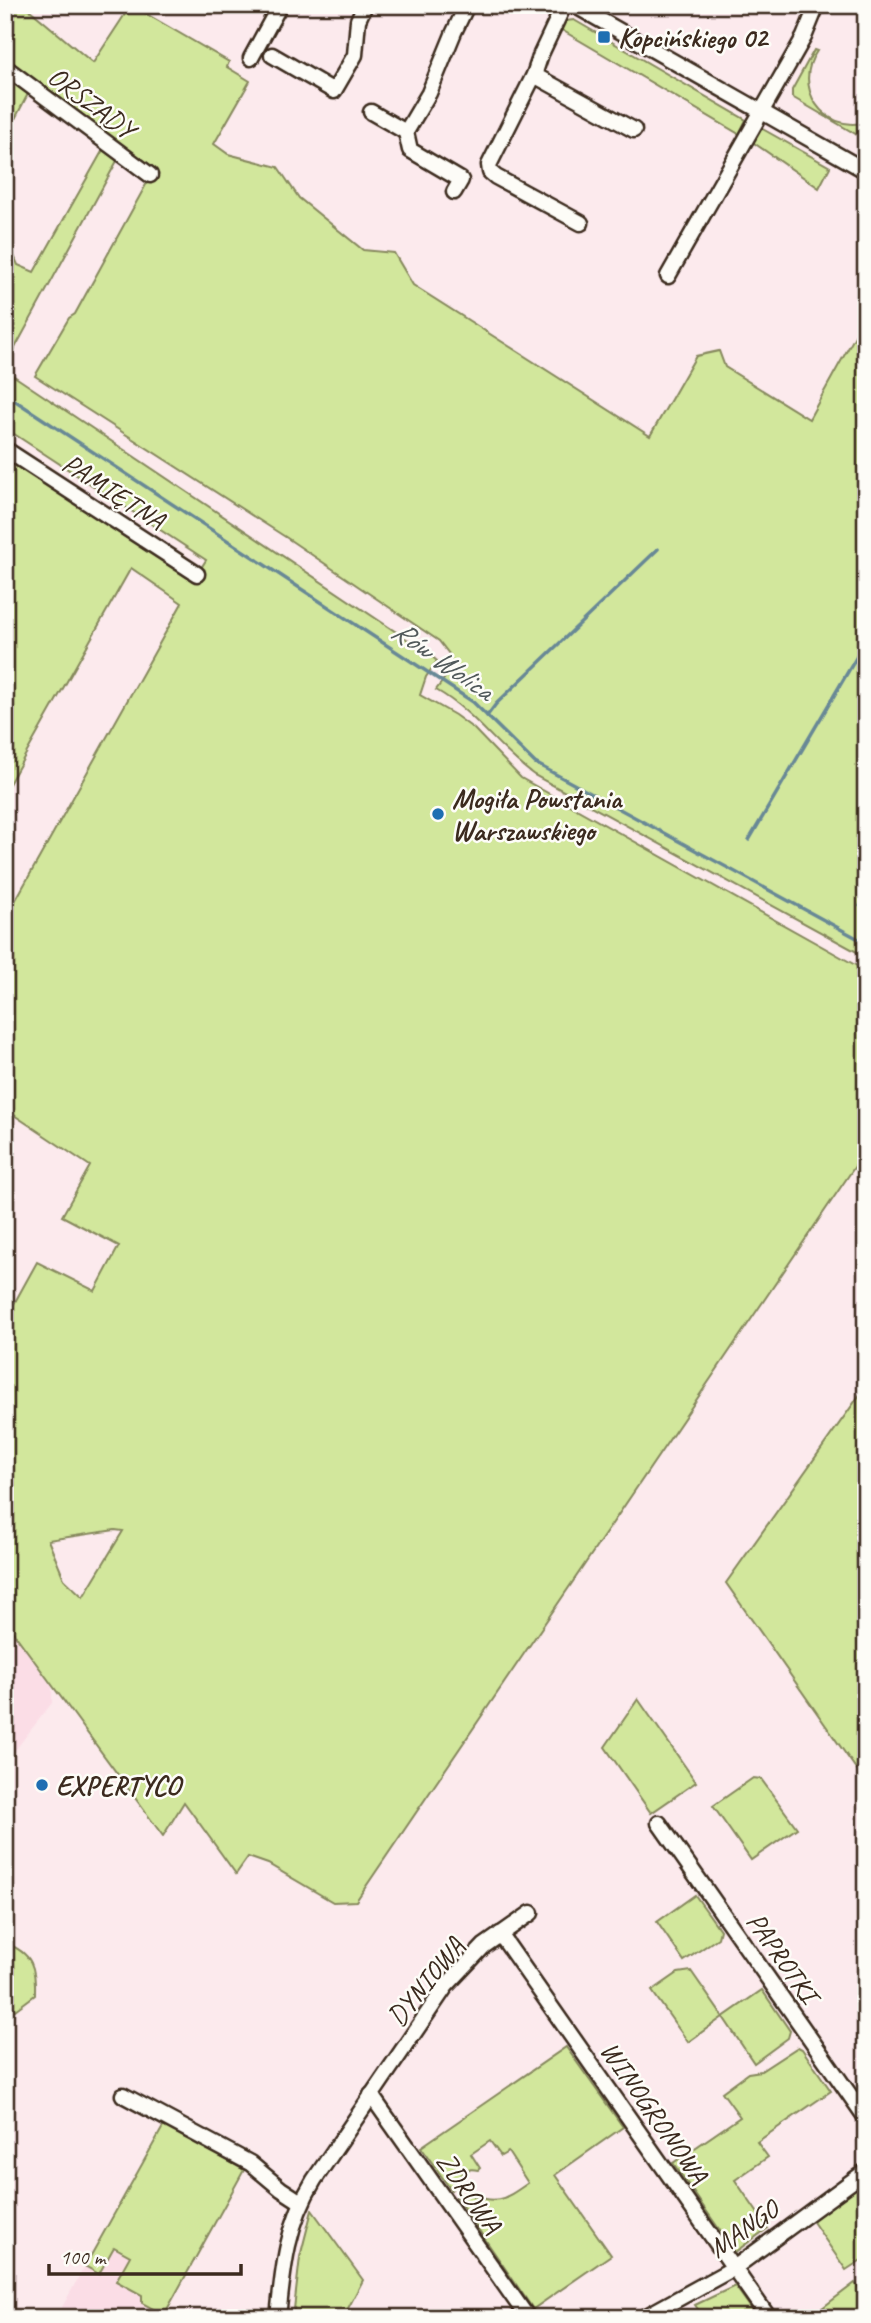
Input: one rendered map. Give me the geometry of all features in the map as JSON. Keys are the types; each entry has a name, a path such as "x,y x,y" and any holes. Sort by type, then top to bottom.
{"street":[{"path":"251,58 280,5"},
{"path":"272,55 334,92 355,55 358,20 365,5"},
{"path":"454,192 461,180 410,150 406,132 429,93 467,5"},
{"path":"564,5 534,75 492,157 490,172 581,223"},
{"path":"574,5 866,171"},
{"path":"668,276 804,37 817,5"},
{"name":"ORSZADY","path":"5,67 150,176"},
{"path":"534,75 634,130"},
{"path":"371,112 406,132"},
{"name":"PAMIĘTNA","path":"5,449 197,573"},
{"name":"PAPROTKI","path":"659,1823 866,2118"},
{"name":"DYNIOWA","path":"278,2318 288,2242 301,2202 446,1986 484,1947 531,1913"},
{"name":"WINOGRONOWA","path":"500,1934 769,2318"},
{"path":"123,2095 250,2163 301,2202"},
{"name":"ZDROWA","path":"372,2095 528,2318"},
{"name":"MANGO","path":"643,2318 734,2268 866,2171"}],"shaded area":[{"path":"5,1621 52,1687 52,1703 5,1763"},
{"path":"114,2247 130,2256 142,2303 164,2315 162,2318 56,2318 85,2266 99,2274"}],"green space":[{"path":"5,5 24,5 93,63 131,5 229,62 227,67 250,81 214,144 228,154 278,167 299,198 363,250 394,253 413,285 650,436 696,356 719,351 725,367 809,419 866,316 866,957 534,775 463,709 436,690 452,668 449,654 439,641 287,538 35,376 69,318 75,314 148,181 5,59"},
{"path":"574,20 746,120 739,134 560,29 566,21"},
{"path":"814,50 817,51 810,65 808,79 816,104 825,114 837,121 851,124 866,122 866,140 792,97 792,90"},
{"path":"5,74 29,92 5,138"},
{"path":"759,127 830,167 819,188 751,141"},
{"path":"104,148 118,159 9,359 5,357 5,246 11,249 18,265 34,272"},
{"path":"5,370 429,654 437,661 426,677 420,695 474,729 521,778 866,971 866,1150 356,1901 333,1902 268,1864 248,1857 236,1874 184,1802 163,1836 5,1621 5,1320 37,1262 95,1291 119,1246 62,1216 90,1166 5,1109 5,919 182,603 131,568 5,791 5,457 194,579 206,560 5,428","holes":["123,1531 83,1597 64,1579 48,1540"]},
{"path":"866,1386 866,1783 726,1583"},
{"path":"638,1699 696,1782 651,1813 605,1747"},
{"path":"753,1778 761,1779 797,1828 751,1860 713,1806"},
{"path":"695,1895 720,1930 718,1938 684,1961 657,1922"},
{"path":"5,1943 27,1957 35,1977 35,1995 15,2010 5,2007"},
{"path":"691,1971 723,2017 688,2042 652,1991 678,1973"},
{"path":"762,1990 790,2031 788,2038 754,2063 723,2017"},
{"path":"566,2047 623,2127 555,2175 611,2255 533,2309 456,2197 465,2193 485,2199 498,2199 528,2183 508,2152 501,2156 490,2141 471,2154 480,2168 461,2174 451,2190 421,2147"},
{"path":"798,2047 831,2091 757,2142 768,2157 735,2180 768,2228 735,2252 673,2163 740,2117 722,2092 748,2073 761,2071"},
{"path":"164,2125 244,2170 164,2315 142,2303 142,2295 116,2281 130,2256 114,2247 99,2274 85,2266"},
{"path":"866,2181 866,2257 846,2270 809,2216 834,2204"},
{"path":"312,2210 363,2280 343,2318 293,2318 300,2257"},
{"path":"855,2283 866,2298 866,2318 809,2318"},
{"path":"735,2286 758,2318 704,2318 695,2305"}],"waterway":[{"name":"Rów Wolica","path":"5,394 473,702 535,763 866,943"},
{"path":"487,716 496,704 658,549"},
{"path":"749,840 859,653"},
{"path":"860,906 866,895"}],"place":[{"name":"Kopcińskiego 02","path":"604,37"},
{"name":"Mogiła Powstania Warszawskiego","path":"438,814"},
{"name":"EXPERTYCO","path":"42,1785"}]}
